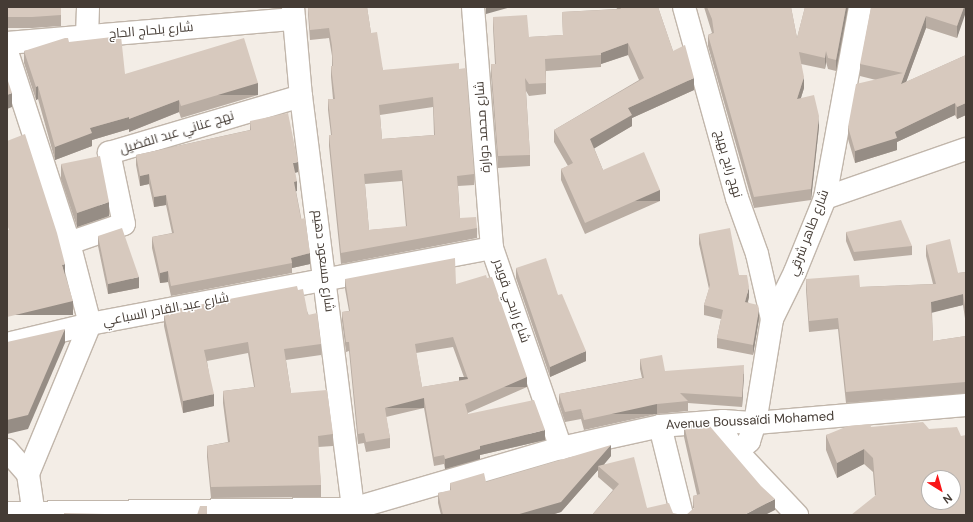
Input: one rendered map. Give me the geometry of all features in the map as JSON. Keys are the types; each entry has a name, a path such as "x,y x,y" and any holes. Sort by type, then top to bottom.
{"street":[{"path":"87,36 88,7"},
{"name":"شارع محمد دوارة","path":"473,7 492,248"},
{"name":"نهج رابح بهيج","path":"684,7 737,198 758,254 772,319"},
{"name":"شارع طاهر شرقي","path":"738,451 749,441 755,423 772,319 825,198 860,7"},
{"name":"شارع بلحاج الحاج","path":"7,43 87,36 293,13"},
{"name":"شارع مسعود دهيم","path":"293,13 301,96 355,513"},
{"path":"7,52 69,243 90,324 28,474 34,514"},
{"name":"نهج عناني عبد الفضيل","path":"69,243 124,224 109,153 301,96"},
{"path":"825,198 966,150"},
{"name":"شاع رابحي قويدر","path":"325,279 492,248 561,448"},
{"name":"شارع عبد القادر السباعي","path":"7,344 44,337 90,324 325,279"},
{"name":"Avenue Boussaïdi Mohamed","path":"7,513 355,513 561,448 660,426 724,421 755,423 966,405"},
{"path":"724,421 727,438 797,515"},
{"path":"660,426 682,515"},
{"path":"7,450 28,474"}],"building":[{"path":"7,7 61,7 61,15 7,17"},
{"path":"308,7 367,7 371,33 377,32 383,70 459,63 459,69 466,68 474,174 457,176 460,218 476,217 477,228 341,253 329,135 332,135 328,99 335,99 331,66 333,66 332,46 329,28 310,30","holes":["433,97 435,135 382,139 379,105","402,170 407,226 369,230 364,174"]},
{"path":"620,7 658,7 673,51 685,45 694,78 628,108 632,115 590,139 603,170 644,152 660,190 585,223 561,169 573,163 554,130 644,78 628,43 601,53 601,55 545,59 546,83 529,84 525,78 530,155 498,156 491,64 496,64 493,17 527,15 529,37 563,35 562,12 621,9"},
{"path":"707,7 791,7 797,38 805,7 846,7 836,60 828,58 826,51 825,58 799,52 804,77 797,99 814,95 819,116 811,189 754,197 708,35 714,33 712,19"},
{"path":"871,7 964,7 957,26 926,16 901,84 966,55 966,103 957,107 955,103 895,132 897,138 855,151 848,127 856,84 903,73 860,64"},
{"path":"121,36 125,74 244,38 258,83 181,106 179,100 129,119 129,117 90,128 92,133 55,147 38,86 36,87 24,51 65,38 68,38 69,42"},
{"path":"7,78 12,93 7,95"},
{"path":"288,113 298,162 293,163 297,181 294,182 301,219 305,218 310,253 291,258 292,263 171,286 168,271 160,273 152,237 174,233 166,195 154,197 149,174 140,176 136,155 251,130 250,121"},
{"path":"25,134 57,233 65,264 62,265 73,301 7,317 7,230 9,230 7,224 7,141"},
{"path":"100,156 109,202 77,213 61,164"},
{"path":"901,220 912,246 854,252 846,232"},
{"path":"122,228 139,277 108,284 98,236"},
{"path":"730,228 739,275 747,275 749,287 745,302 758,305 759,309 753,345 717,338 723,310 704,305 710,285 699,234"},
{"path":"950,239 958,273 966,272 966,314 963,294 931,302 933,341 966,336 966,382 846,392 838,318 809,321 806,279 859,275 860,287 936,284 926,245"},
{"path":"455,258 456,284 486,275 487,278 492,277 527,377 465,404 468,414 534,400 545,430 480,446 480,449 445,459 444,455 434,457 424,398 385,408 390,438 366,442 364,433 358,434 349,342 346,342 342,312 350,311 345,279","holes":["453,337 468,379 422,387 415,344"]},
{"path":"546,258 558,295 562,294 586,351 550,367 516,268"},
{"path":"297,286 298,290 303,289 308,315 317,313 321,344 284,349 291,393 327,390 333,434 318,436 321,485 211,487 207,446 230,442 223,391 255,387 248,342 204,350 214,394 183,401 164,314 177,311 177,309"},
{"path":"65,329 28,415 7,420 7,342"},
{"path":"662,355 665,371 744,365 742,397 680,393 688,401 657,404 584,420 581,409 565,412 559,394 644,378 640,359"},
{"path":"923,422 929,429 957,427 961,436 966,435 966,515 851,515 876,495 873,458 864,449 837,463 826,435 848,426 870,424 871,427"},
{"path":"708,424 761,486 775,499 744,515 686,515 694,508 693,496 700,494 684,425"},
{"path":"611,445 561,502 516,515 443,515 438,493 451,490 450,483 484,473 486,482"},
{"path":"634,457 647,508 669,503 673,513 682,515 592,515 619,484 598,466"},
{"path":"200,506 207,506 207,515 197,515"},
{"path":"64,513 105,514 105,515 64,515"}]}
